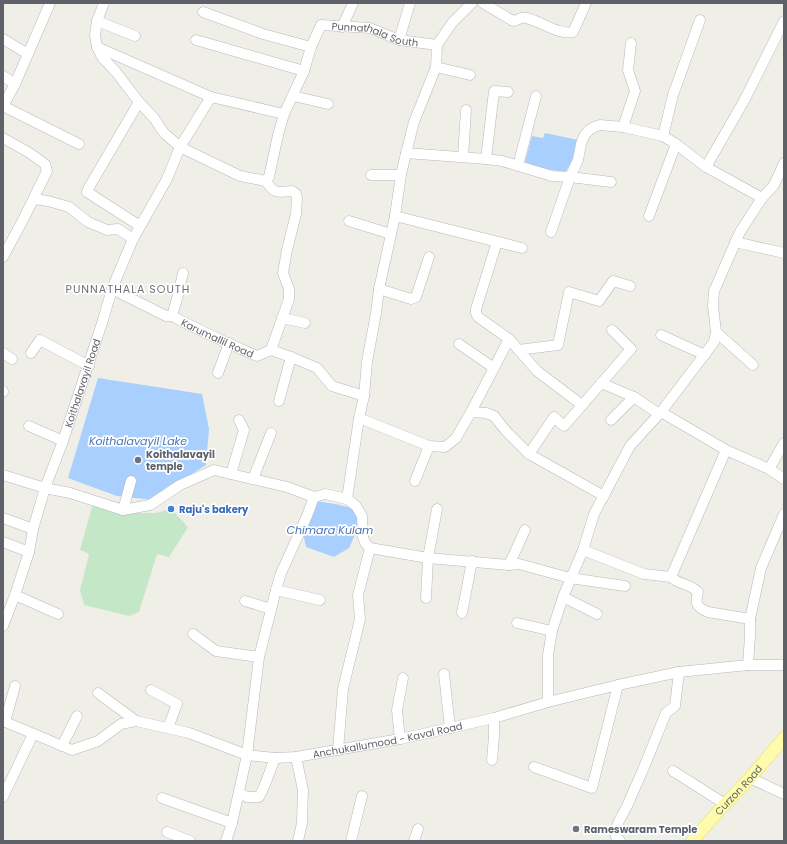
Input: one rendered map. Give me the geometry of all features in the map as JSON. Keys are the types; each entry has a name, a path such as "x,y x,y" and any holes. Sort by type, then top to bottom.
{"main road":[{"name":"Curzon Road","path":"692,841 750,778 784,738"}],"street":[{"path":"50,3 15,84 3,106 79,144"},
{"path":"104,3 96,21 95,35 97,47 102,58 116,72 139,102 154,118 164,133 180,147 240,176 266,181 271,189 276,192 292,191 296,194 296,214 283,273 288,289 289,299 271,350"},
{"path":"342,27 353,3"},
{"path":"399,40 410,3"},
{"path":"348,499 358,418 364,396 367,362 379,289 395,216 406,153 414,122 436,67 436,45 452,23 472,3"},
{"path":"483,3 513,21 528,18 554,29 573,32 586,3"},
{"path":"203,12 263,34 311,47"},
{"path":"663,136 673,95 700,20"},
{"path":"96,21 135,36"},
{"path":"706,167 744,99 784,21"},
{"name":"Punnathala South","path":"266,181 270,177 278,135 284,114 304,71 311,47 321,25 370,28 399,40 436,45"},
{"path":"3,39 28,54"},
{"path":"196,40 304,71"},
{"path":"623,127 635,91 628,70 631,43"},
{"path":"97,47 211,97 284,114"},
{"path":"436,67 470,75"},
{"path":"3,76 15,84"},
{"path":"486,159 494,91 508,92"},
{"path":"293,96 328,104"},
{"path":"518,166 536,96"},
{"path":"180,147 211,97"},
{"path":"139,102 86,192 140,226"},
{"path":"463,157 466,110"},
{"path":"551,232 570,177 578,160 580,144 584,136 594,126 623,127 663,136 706,167 762,198"},
{"path":"3,138 28,152 45,164 47,171 3,257"},
{"path":"649,216 676,144"},
{"name":"Koithalavayil Road","path":"3,626 29,552 33,529 45,488 64,441 89,366 112,289 133,239 167,179 180,147"},
{"path":"406,153 502,161 552,176 610,182"},
{"path":"548,702 548,655 552,631 570,578 583,550 594,514 630,446 660,413 714,342 716,332 713,306 714,291 740,232 762,198 779,184 784,163"},
{"path":"371,175 401,175"},
{"path":"34,199 69,207 88,222 107,230 118,230 133,239"},
{"path":"395,216 522,248"},
{"path":"349,221 391,234"},
{"path":"497,242 476,313 509,339 537,371 582,405"},
{"path":"736,242 784,253"},
{"path":"379,289 410,299 416,297 429,257"},
{"path":"172,316 183,273"},
{"path":"518,350 558,345 569,292 599,301 613,281 630,286"},
{"name":"Karumallil Road","path":"112,289 166,316 172,316 257,356 271,350 317,368 332,386 364,396"},
{"path":"282,318 305,323"},
{"path":"529,454 554,417 564,426 631,349 612,330"},
{"path":"716,332 752,365"},
{"path":"661,335 705,355"},
{"path":"358,418 429,446 445,447 456,438 509,339"},
{"path":"30,352 40,340 89,366"},
{"path":"218,373 229,344"},
{"path":"459,344 494,368"},
{"path":"279,401 291,357"},
{"path":"602,383 634,397 726,450 769,469 784,479"},
{"path":"611,420 634,397"},
{"path":"471,412 486,413 494,416 506,431 529,454 604,496"},
{"path":"230,474 244,430 239,420"},
{"path":"29,426 64,441"},
{"path":"253,479 271,433"},
{"path":"769,469 784,443"},
{"path":"415,481 429,446"},
{"path":"671,578 726,450"},
{"path":"3,475 45,488 70,493 123,510 150,505 180,485 214,470 287,487 314,497 325,494 348,499 356,506 362,516 363,537 365,543 370,548 428,558 509,565 519,564 570,578 625,586"},
{"path":"123,510 131,481"},
{"path":"226,841 232,823 247,755 259,657 276,590 281,573 314,497"},
{"path":"426,598 428,558 437,509"},
{"path":"748,665 750,618 761,568 784,514"},
{"path":"3,518 33,529"},
{"path":"509,565 525,530"},
{"path":"3,542 29,552"},
{"path":"338,750 343,689 360,619 358,595 370,548"},
{"path":"583,550 644,574 671,578 695,589 698,592 695,601 702,610 750,618"},
{"path":"462,613 472,561"},
{"path":"276,590 320,600"},
{"path":"15,595 58,614"},
{"path":"563,598 597,614"},
{"path":"245,601 271,610"},
{"path":"517,624 552,631"},
{"path":"193,634 216,651 259,657"},
{"name":"Anchukallumood - Kaval Road","path":"4,722 72,750 98,741 121,724 136,721 189,734 247,755 275,758 296,757 400,739 450,728 494,718 548,702 679,672 748,665 784,665"},
{"path":"620,841 616,837 615,831 642,772 666,713 675,706 679,672"},
{"path":"444,674 450,728"},
{"path":"400,739 397,710 403,678"},
{"path":"534,768 592,788 618,685"},
{"path":"4,722 15,686"},
{"path":"151,690 177,704 168,728"},
{"path":"98,692 136,721"},
{"path":"62,746 77,716"},
{"path":"492,760 494,718"},
{"path":"3,797 32,734"},
{"path":"296,757 303,790 302,823 298,841"},
{"path":"239,793 247,797 259,797 275,758"},
{"path":"673,771 725,804"},
{"path":"750,778 784,794"},
{"path":"351,841 362,796"},
{"path":"162,798 232,823"},
{"path":"414,841 418,829"},
{"path":"166,832 190,841"}],"green space":[{"path":"93,503 125,513 156,513 171,509 188,527 169,557 157,554 139,612 129,616 84,605 80,590 89,554 80,550"}],"water":[{"path":"545,133 578,140 571,164 565,172 524,165 532,136 543,138"},
{"name":"Koithalavayil Lake","path":"98,378 202,394 209,429 206,465 170,487 154,500 117,496 68,478"},
{"name":"Chimara Kulam","path":"315,501 356,509 359,518 357,530 349,548 334,557 306,547 303,533"}],"place":[{"name":"Koithalavayil temple","path":"138,460"},
{"name":"Raju's bakery","path":"171,509"},
{"name":"Rameswaram Temple","path":"576,829"}],"district":[{"name":"PUNNATHALA SOUTH","path":"128,289"}]}
